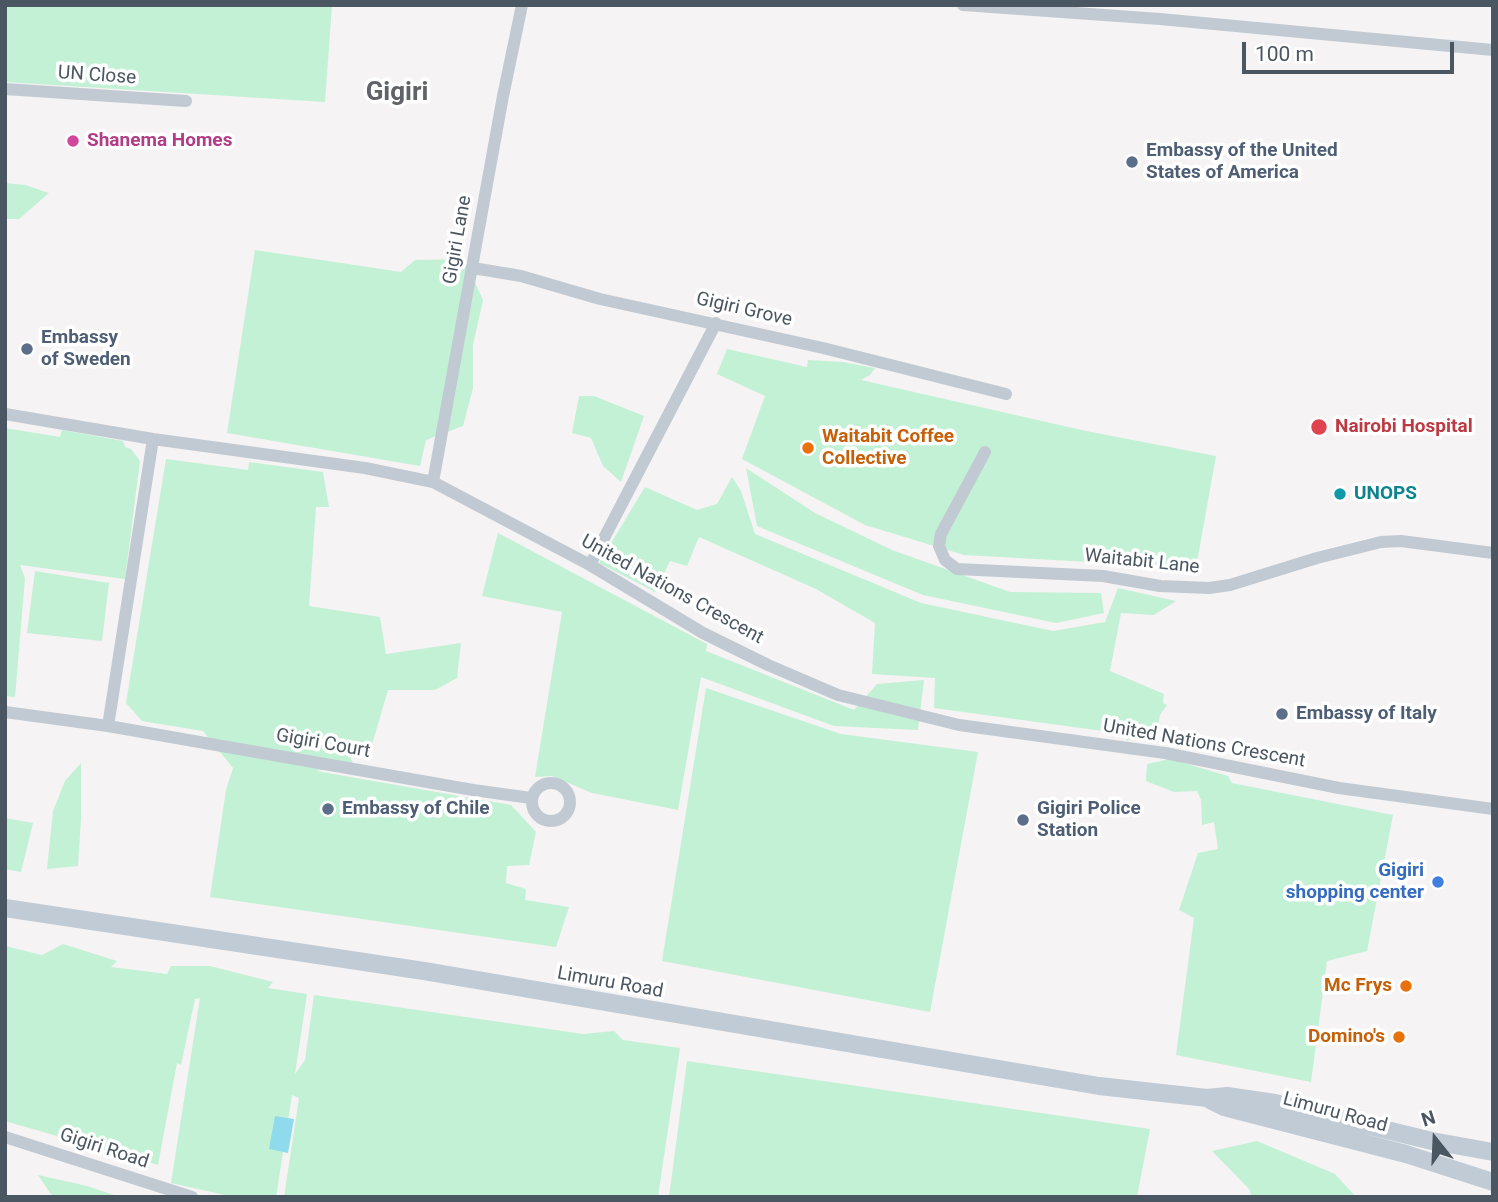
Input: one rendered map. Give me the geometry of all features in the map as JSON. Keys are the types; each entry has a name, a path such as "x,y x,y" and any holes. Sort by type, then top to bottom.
{"main road":[{"name":"Limuru Road","path":"5,908 424,971 1099,1086 1207,1098 1227,1096 1298,1107 1493,1153"},
{"name":"Limuru Road","path":"1207,1098 1224,1107 1406,1154 1493,1182"}],"street":[{"name":"Gigiri Lane","path":"433,482 522,5"},
{"path":"964,5 1160,19 1493,50"},
{"path":"1160,5 1160,19"},
{"name":"UN Close","path":"5,89 186,101"},
{"name":"Gigiri Grove","path":"473,268 521,276 600,299 716,323 1006,394"},
{"path":"590,565 716,323"},
{"name":"United Nations Crescent","path":"5,414 153,439 209,444 365,468 433,482 590,565 703,633 838,695 959,725 1166,753 1339,788 1493,809"},
{"path":"108,726 153,439"},
{"name":"Waitabit Lane","path":"985,452 941,534 939,546 945,560 957,569 1103,576 1160,586 1209,588 1230,585 1317,558 1381,542 1401,541 1493,553"},
{"name":"Gigiri Court","path":"5,712 108,726 531,798"},
{"name":"Gigiri Road","path":"5,1137 192,1197"}],"green space":[{"path":"5,5 332,5 325,102 5,82"},
{"path":"5,183 25,185 49,193 19,219 5,219"},
{"path":"255,250 401,272 415,260 464,259 483,300 473,345 473,388 463,426 426,440 420,466 227,433"},
{"path":"727,349 807,367 808,360 843,362 875,368 861,380 1086,431 1216,456 1196,568 964,555 865,525 742,459 765,396 717,374"},
{"path":"579,396 594,396 644,416 621,482 603,466 591,438 572,433"},
{"path":"5,428 60,437 62,430 123,441 125,447 131,449 140,461 125,579 20,565 25,578 15,697 5,696"},
{"path":"166,459 248,470 249,462 323,472 329,507 316,507 309,606 380,617 386,654 461,643 457,678 435,690 388,690 368,758 350,756 353,764 316,771 511,805 536,832 529,865 507,866 506,883 526,889 525,900 569,907 556,947 210,897 226,790 233,768 203,731 142,721 126,703"},
{"path":"746,468 815,513 892,550 1010,592 1101,593 1104,613 1056,623 923,595 757,526"},
{"path":"732,477 741,491 755,534 921,603 1053,631 1105,622 1118,588 1176,601 1154,615 1121,613 1110,671 1164,694 1163,703 1167,705 1160,715 1156,738 1138,735 1127,741 1125,734 934,708 935,678 872,674 875,623 816,589 699,537 687,566 670,561 655,592 599,563 645,487 697,510 717,504"},
{"path":"498,533 707,644 706,651 854,710 877,684 924,680 918,730 834,726 701,677 678,810 592,793 552,776 535,777 562,612 482,596"},
{"path":"35,571 109,583 102,641 27,633"},
{"path":"706,688 841,734 978,752 930,1012 662,961"},
{"path":"1170,759 1228,776 1232,783 1393,815 1367,951 1327,961 1311,1082 1176,1055 1194,918 1179,910 1198,853 1218,849 1214,822 1202,825 1201,800 1197,791 1174,792 1146,781 1147,764"},
{"path":"81,763 78,866 47,869 53,811 65,781"},
{"path":"5,818 33,823 21,872 5,869"},
{"path":"63,944 117,961 111,967 167,974 171,966 210,966 273,982 268,988 307,994 295,1074 305,1060 314,995 583,1034 614,1031 623,1040 680,1048 658,1197 284,1197 299,1098 292,1095 276,1197 234,1197 171,1183 200,998 195,999 181,1065 177,1063 158,1165 5,1121 5,946 42,955"},
{"path":"687,1061 1150,1129 1137,1197 669,1197"},
{"path":"1257,1141 1335,1174 1356,1197 1251,1197 1250,1190 1212,1151"},
{"path":"38,1175 87,1186 120,1197 53,1197"}],"water":[{"path":"275,1116 294,1119 288,1153 269,1149"}],"place":[{"name":"Shanema Homes","path":"73,141"},
{"name":"Embassy of the United States of America","path":"1132,162"},
{"name":"Embassy of Sweden","path":"27,349"},
{"name":"Nairobi Hospital","path":"1319,427"},
{"name":"Waitabit Coffee Collective","path":"808,448"},
{"name":"UNOPS","path":"1340,494"},
{"name":"Embassy of Italy","path":"1282,714"},
{"name":"Embassy of Chile","path":"328,809"},
{"name":"Gigiri Police Station","path":"1023,820"},
{"name":"Gigiri shopping center","path":"1438,882"},
{"name":"Mc Frys","path":"1406,986"},
{"name":"Domino's","path":"1399,1037"}],"district":[{"name":"Gigiri","path":"397,93"}]}
